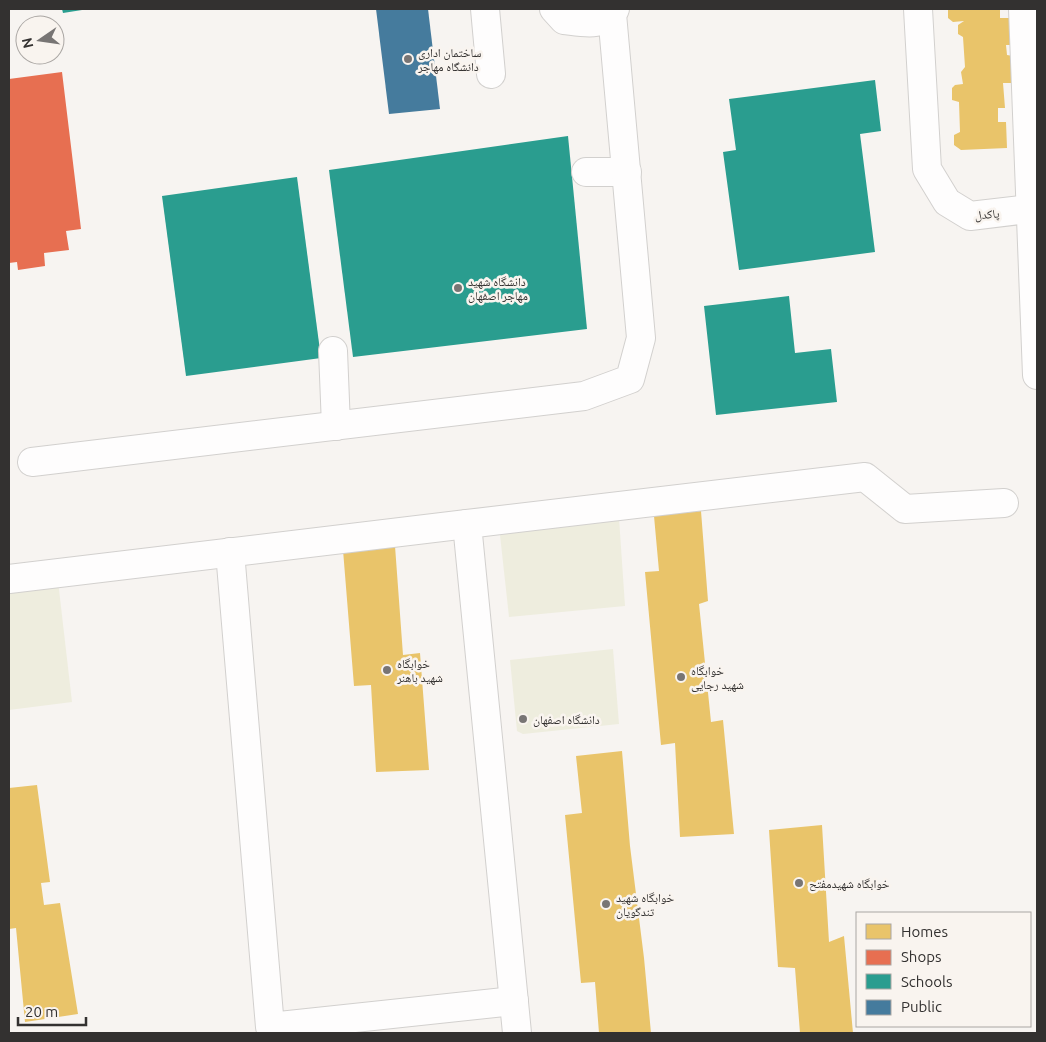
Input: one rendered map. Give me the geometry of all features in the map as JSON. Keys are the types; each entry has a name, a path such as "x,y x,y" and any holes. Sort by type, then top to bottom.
{"street":[{"path":"485,9 491,74"},
{"path":"32,462 584,396 630,379 641,338 614,11 593,24 564,20 554,9"},
{"name":"پاکدل","path":"918,9 927,169 947,202 970,216 1034,209"},
{"path":"1023,9 1034,209 1037,375"},
{"path":"586,172 626,172"},
{"path":"333,351 336,426"},
{"path":"9,579 865,477 906,509 1004,503"},
{"path":"467,524 517,1033"},
{"path":"230,552 270,1026 514,1001"}],"shaded area":[{"path":"619,518 625,606 509,617 500,535"},
{"path":"58,581 72,702 9,710 9,588"},
{"path":"613,649 619,724 523,734 517,731 510,660"}],"building: Homes":[{"path":"948,9 1000,9 1000,18 1010,18 1013,45 1006,45 1007,55 1013,56 1014,83 1003,83 1005,108 998,108 998,122 1006,122 1007,148 961,150 954,145 954,135 960,132 959,102 952,100 952,88 955,85 963,84 961,72 965,67 963,37 958,34 958,25 964,21 953,22 948,18"},
{"name":"خوابگاه شهید رجایی","path":"701,511 708,601 699,604 711,722 723,720 734,834 680,837 675,743 661,745 645,572 659,571 654,516"},
{"name":"خوابگاه شهید باهنر","path":"395,546 403,655 420,653 429,770 376,772 371,685 354,686 343,550"},
{"name":"خوابگاه شهید تندگویان","path":"622,751 630,846 651,1033 599,1033 595,982 581,983 565,815 582,813 576,756"},
{"path":"37,785 50,882 41,883 44,905 60,903 78,1014 25,1022 16,928 9,929 9,788"},
{"name":"خوابگاه شهیدمفتح","path":"822,825 829,942 844,936 853,1033 800,1033 795,968 778,967 769,830"}],"building: Shops":[{"path":"62,72 81,229 66,231 69,250 44,253 45,266 18,270 17,262 9,263 9,79"}],"building: Schools":[{"path":"62,9 82,9 82,10 63,13"},
{"path":"875,80 881,131 860,134 875,252 739,270 723,152 736,150 729,99"},
{"path":"568,136 587,329 353,357 329,170"},
{"path":"297,177 321,358 186,376 162,196"},
{"path":"789,296 795,353 831,349 837,402 716,415 704,306"}],"building: Public":[{"name":"ساختمان اداری دانشگاه مهاجر","path":"376,9 428,9 440,109 389,114"}],"place":[{"name":"ساختمان اداری دانشگاه مهاجر","path":"408,59"},
{"name":"دانشگاه شهید مهاجر اصفهان","path":"458,288"},
{"name":"خوابگاه شهید باهنر","path":"387,670"},
{"name":"خوابگاه شهید رجایی","path":"681,677"},
{"name":"دانشگاه اصفهان","path":"523,719"},
{"name":"خوابگاه شهیدمفتح","path":"799,883"},
{"name":"خوابگاه شهید تندگویان","path":"606,904"}]}
